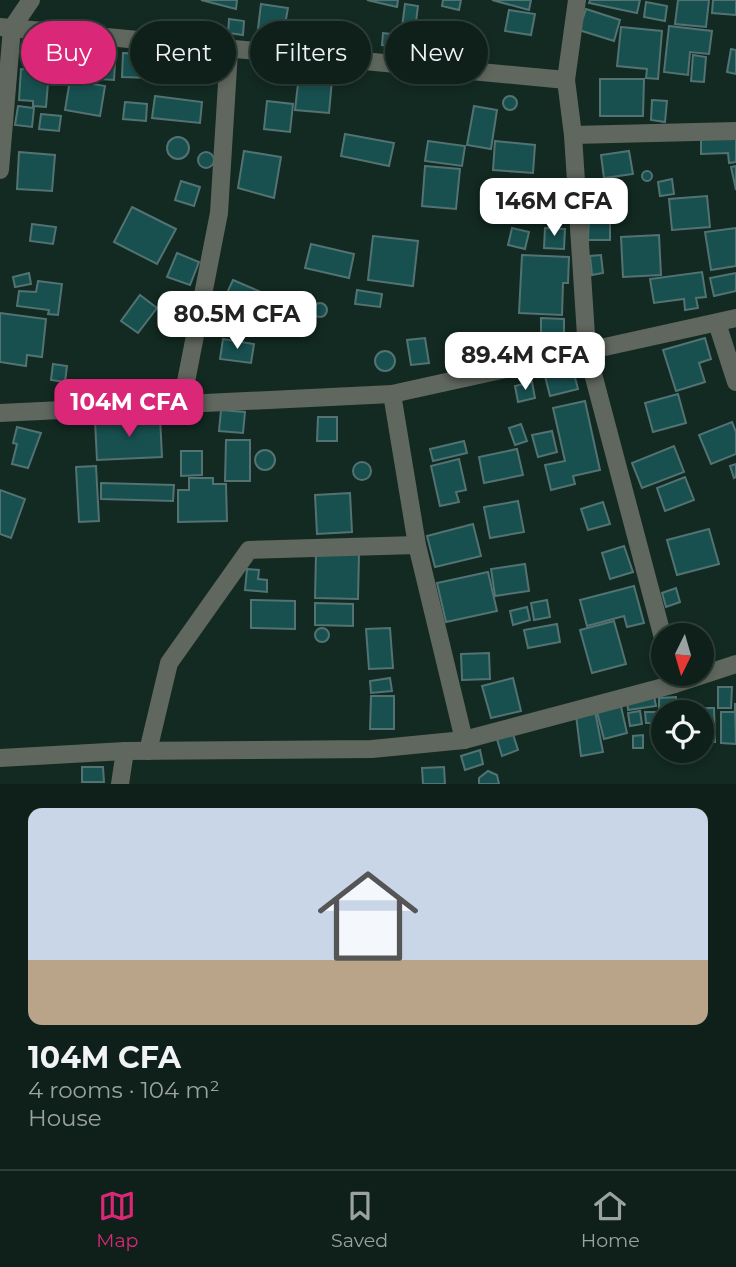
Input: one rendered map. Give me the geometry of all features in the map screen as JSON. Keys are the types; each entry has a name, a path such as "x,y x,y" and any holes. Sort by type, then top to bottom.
{"street":[{"path":"0,170 6,28 31,0"},
{"path":"577,0 566,80 573,135 587,351 659,623"},
{"path":"6,28 130,41"},
{"path":"236,52 566,80"},
{"path":"182,402 219,213 227,84"},
{"path":"573,135 736,131"},
{"path":"0,413 182,402 391,394 736,318"},
{"path":"717,323 736,382"},
{"path":"391,394 417,545 464,740"},
{"path":"148,751 169,663 249,550 417,545"},
{"path":"714,669 736,664"},
{"path":"0,758 125,751 372,749 464,740 651,686"},
{"path":"120,784 125,751"}],"building":[{"path":"201,0 237,0 236,9"},
{"path":"367,0 398,0 397,7"},
{"path":"443,0 461,0 459,10 442,6"},
{"path":"492,0 531,0 529,10"},
{"path":"590,0 640,0 637,13 589,3"},
{"path":"678,0 709,0 706,27 675,24"},
{"path":"713,0 736,0 736,15 712,13"},
{"path":"646,2 667,6 665,21 644,17"},
{"path":"261,4 288,8 286,21 259,21"},
{"path":"405,4 418,6 416,21 403,21"},
{"path":"586,9 620,20 614,41 579,30"},
{"path":"509,10 535,14 531,35 505,31"},
{"path":"229,19 244,21 243,35 236,34 236,21"},
{"path":"669,26 712,31 709,54 690,52 688,75 664,72"},
{"path":"621,27 662,31 658,79 646,78 647,69 617,66"},
{"path":"731,49 736,50 736,74 727,72"},
{"path":"123,53 130,53 130,77 122,77"},
{"path":"693,55 706,57 704,82 691,81"},
{"path":"21,69 21,84 48,84 46,107 33,106 33,101 19,100"},
{"path":"600,79 644,79 643,116 600,116"},
{"path":"69,84 105,86 100,116 65,110"},
{"path":"298,84 332,84 329,113 295,110"},
{"path":"155,96 202,102 200,123 152,118"},
{"path":"507,96 513,96 517,103 513,110 507,110 503,106 503,100"},
{"path":"652,100 667,101 665,122 651,120"},
{"path":"267,101 293,104 290,132 264,129"},
{"path":"125,102 147,104 146,121 123,119"},
{"path":"18,106 34,108 32,127 15,125"},
{"path":"474,106 497,110 491,149 467,145"},
{"path":"41,114 61,116 59,131 39,129"},
{"path":"345,134 394,143 389,166 341,156"},
{"path":"736,136 736,162 729,163 728,153 701,154 701,137"},
{"path":"178,137 186,140 189,148 186,156 178,159 170,156 167,148 170,140"},
{"path":"428,141 465,146 462,166 425,161"},
{"path":"495,141 535,145 533,173 493,170"},
{"path":"244,151 281,157 274,198 238,188"},
{"path":"629,151 633,174 604,178 601,155"},
{"path":"19,152 55,155 52,191 17,189"},
{"path":"206,152 214,160 206,168 198,160"},
{"path":"425,166 460,169 456,209 422,206"},
{"path":"736,166 736,190 731,167"},
{"path":"647,171 651,172 651,180 647,181 643,180 642,176 643,172"},
{"path":"498,179 543,182 541,207 497,204"},
{"path":"672,179 674,194 660,196 658,182"},
{"path":"181,181 200,187 194,206 175,200"},
{"path":"707,196 710,227 672,230 669,199"},
{"path":"132,207 176,229 157,264 114,242"},
{"path":"589,216 610,217 610,240 588,240"},
{"path":"32,224 56,227 53,244 30,241"},
{"path":"512,228 529,232 525,249 508,245"},
{"path":"545,228 565,229 564,249 544,248"},
{"path":"736,228 736,266 711,270 705,232"},
{"path":"659,235 661,275 623,277 621,237"},
{"path":"373,236 418,241 413,286 368,280"},
{"path":"311,244 354,254 349,278 305,268"},
{"path":"177,253 199,262 190,285 167,277"},
{"path":"522,255 569,257 568,283 563,283 562,315 519,313"},
{"path":"601,255 603,273 592,275 590,256"},
{"path":"702,272 706,297 696,298 698,308 685,310 684,299 654,303 650,279"},
{"path":"29,273 31,284 15,287 13,277"},
{"path":"736,273 736,291 714,296 710,278"},
{"path":"233,280 261,292 247,322 219,310"},
{"path":"38,281 62,284 58,315 48,314 49,310 17,306 19,291 36,292"},
{"path":"357,290 382,294 380,307 355,304"},
{"path":"140,295 157,308 138,333 121,321"},
{"path":"317,303 323,303 327,310 323,317 317,317 313,313 313,307"},
{"path":"0,313 46,319 42,357 27,355 26,366 0,362"},
{"path":"281,318 287,318 291,325 287,332 281,332 277,328 277,322"},
{"path":"541,318 564,319 564,334 541,334"},
{"path":"425,338 429,363 411,365 407,340"},
{"path":"705,338 711,359 699,363 705,382 676,391 663,350"},
{"path":"223,339 254,344 251,363 220,359"},
{"path":"385,351 392,354 395,361 392,368 385,371 378,368 375,361 378,354"},
{"path":"53,364 67,366 65,382 51,380"},
{"path":"573,370 578,389 550,396 545,376"},
{"path":"532,382 535,398 518,402 515,386"},
{"path":"678,394 686,423 653,432 645,403"},
{"path":"585,401 600,470 573,476 575,484 551,490 545,465 565,461 553,408"},
{"path":"221,410 245,412 243,433 219,431"},
{"path":"160,417 162,457 97,460 95,421"},
{"path":"318,417 337,417 337,441 317,441"},
{"path":"732,422 736,432 736,454 711,464 699,435"},
{"path":"521,424 527,441 515,445 509,428"},
{"path":"17,427 41,433 28,468 12,464 17,444 13,443"},
{"path":"552,431 557,452 538,457 532,435"},
{"path":"226,440 250,440 250,481 225,481"},
{"path":"464,441 467,453 433,461 430,449"},
{"path":"674,446 684,472 642,488 632,463"},
{"path":"517,449 523,475 484,483 479,457"},
{"path":"265,450 272,453 275,460 272,467 265,470 258,467 255,460 258,453"},
{"path":"181,451 202,451 202,475 181,476"},
{"path":"459,459 466,490 456,492 459,502 440,506 431,466"},
{"path":"358,462 366,462 371,471 369,478 358,480 353,475 353,467"},
{"path":"736,464 736,477 734,478 730,466"},
{"path":"96,466 99,521 79,522 76,467"},
{"path":"685,477 694,500 665,511 657,488"},
{"path":"189,478 213,478 213,484 226,484 227,521 178,522 178,490 189,490"},
{"path":"101,483 174,485 173,501 101,499"},
{"path":"0,490 25,499 11,538 0,534"},
{"path":"350,493 352,532 317,534 315,495"},
{"path":"518,501 524,532 490,538 484,507"},
{"path":"603,502 610,524 588,530 581,509"},
{"path":"473,524 481,556 435,567 427,536"},
{"path":"709,529 719,564 677,575 667,540"},
{"path":"624,546 633,572 610,579 602,553"},
{"path":"316,553 359,554 358,599 315,598"},
{"path":"525,564 529,591 495,596 491,569"},
{"path":"247,569 259,570 258,579 267,580 267,592 245,590"},
{"path":"488,572 497,611 446,622 437,583"},
{"path":"634,586 644,623 627,627 624,616 587,626 580,600"},
{"path":"676,588 680,602 666,607 662,593"},
{"path":"251,600 295,601 295,629 251,628"},
{"path":"547,600 550,617 534,620 531,603"},
{"path":"315,603 353,604 353,626 315,625"},
{"path":"527,607 530,620 513,625 510,611"},
{"path":"614,621 626,664 592,673 580,630"},
{"path":"557,624 560,642 528,648 524,630"},
{"path":"322,628 327,630 327,640 322,642 317,640 315,635 317,630"},
{"path":"390,628 393,668 369,669 366,629"},
{"path":"489,653 490,679 462,680 461,654"},
{"path":"390,678 392,691 371,693 370,681"},
{"path":"513,678 521,711 491,718 482,686"},
{"path":"718,687 732,687 731,708 718,708"},
{"path":"371,696 394,696 394,729 370,729"},
{"path":"654,696 655,700 651,700 651,707 628,710 627,699"},
{"path":"676,697 676,700 659,700"},
{"path":"620,702 627,733 604,739 596,708"},
{"path":"735,703 736,744 721,743 721,712 735,712"},
{"path":"595,711 603,752 581,756 576,715"},
{"path":"640,711 642,724 630,726 628,713"},
{"path":"645,712 651,712 651,723 646,723"},
{"path":"512,731 518,750 502,756 496,736"},
{"path":"643,735 643,748 633,748 633,736"},
{"path":"480,750 483,764 465,770 461,756"},
{"path":"82,767 103,767 104,782 82,782"},
{"path":"444,767 445,784 423,784 422,768"},
{"path":"488,771 497,775 499,784 479,784 479,778"}]}
